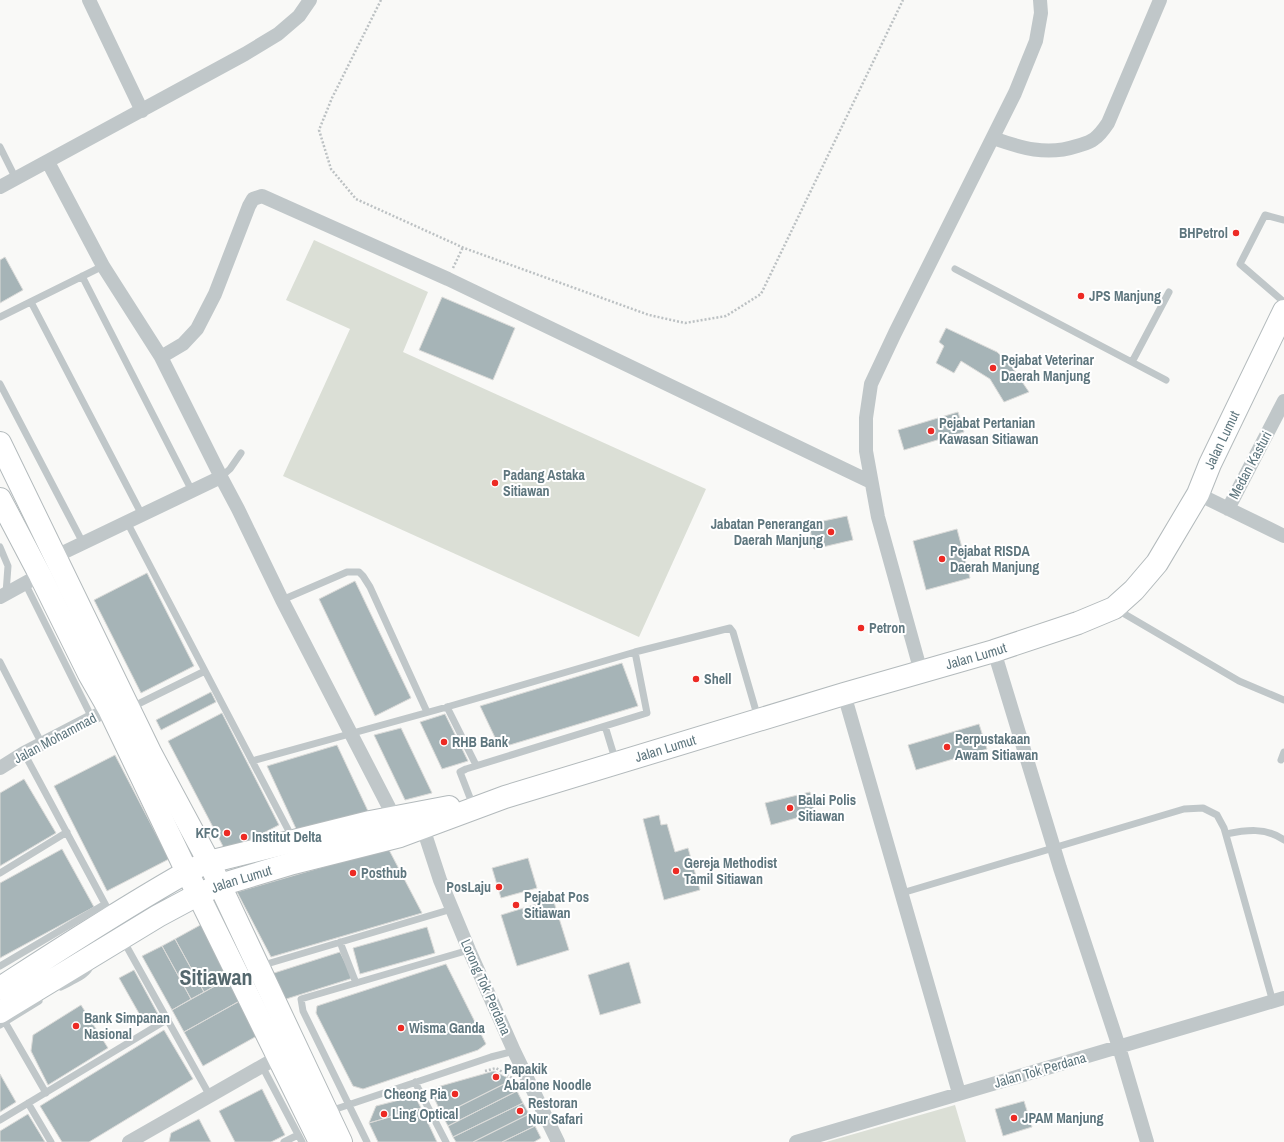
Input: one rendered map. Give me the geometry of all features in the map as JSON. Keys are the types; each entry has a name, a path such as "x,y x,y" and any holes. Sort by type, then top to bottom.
{"main road":[{"name":"Jalan Lumut","path":"2,1020 86,959 176,905 220,885 293,863 400,836 506,797 844,694 994,651 1078,623 1114,608 1134,590 1157,563 1198,494 1210,464 1284,311"},
{"path":"0,443 54,557 110,712 151,754 209,862 341,1142"},
{"path":"0,499 33,579 110,712 199,894 270,1061 320,1142"},
{"name":"Jalan Lumut","path":"0,988 105,916 187,872 209,862 394,817 506,797"}],"street":[{"path":"89,0 142,111"},
{"path":"0,187 245,54 278,34 299,16 310,0"},
{"path":"921,672 878,517 871,482 866,451 866,418 871,384 1015,93 1036,41 1041,13 1040,0"},
{"path":"993,138 1021,148 1057,151 1094,140 1108,123 1160,0"},
{"path":"48,162 103,266 161,357 282,600 394,817"},
{"path":"161,357 183,344 197,329 215,294 248,206 253,199 262,196 448,279 871,482"},
{"name":"Medan Kasturi","path":"1228,508 1284,401"},
{"path":"54,557 221,477"},
{"path":"1198,494 1284,536"},
{"path":"3,595 33,579"},
{"path":"994,651 1054,848 1119,1047 1147,1142"},
{"path":"844,694 959,1093"},
{"name":"Jalan Mohammad","path":"0,768 24,753 110,712"},
{"name":"Lorong Tok Perdana","path":"423,828 440,880 469,950 514,1051 558,1142"},
{"name":"Jalan Tok Perdana","path":"796,1142 1278,1000"},
{"path":"134,1141 270,1061"}],"lane":[{"path":"0,147 16,179"},
{"path":"1284,220 1265,216 1240,264 1284,302"},
{"path":"0,318 103,266"},
{"path":"955,269 1166,380"},
{"path":"82,276 192,491"},
{"path":"1132,362 1169,292"},
{"path":"31,302 142,516"},
{"path":"0,384 83,543"},
{"path":"221,477 230,469 241,453"},
{"path":"128,522 294,841"},
{"path":"0,547 8,566 3,595"},
{"path":"282,600 346,572 359,572 370,587 427,712"},
{"path":"1114,608 1239,681 1284,700"},
{"path":"252,761 635,652 730,628 733,632 759,720"},
{"path":"472,803 460,772 476,765 647,713 635,652"},
{"path":"0,662 3,675 42,744"},
{"path":"110,712 205,671"},
{"path":"446,707 476,765"},
{"path":"605,726 617,763"},
{"path":"1281,760 1284,752"},
{"path":"24,753 67,832 105,916"},
{"path":"902,893 1184,809 1203,808 1217,815 1226,834 1278,1000"},
{"path":"1226,834 1244,830 1260,831 1277,834 1284,840"},
{"path":"0,873 67,832"},
{"path":"258,966 452,909"},
{"path":"0,966 73,923 105,916"},
{"path":"73,923 105,916"},
{"path":"122,938 210,1096"},
{"path":"340,942 356,983"},
{"path":"367,1142 303,1011 301,999 469,950"},
{"path":"56,990 88,971 90,966 86,959"},
{"path":"43,998 2,1020 46,1093"},
{"path":"0,1120 168,1019"},
{"path":"326,1112 514,1051"},
{"path":"270,1061 302,1142"},
{"path":"415,1082 446,1142"},
{"path":"28,1103 51,1142"},
{"path":"284,1142 298,1135"}],"path":[{"path":"381,0 332,98 319,130 331,170 356,199 463,247 649,315 685,323 726,316 761,294 903,0"},
{"path":"448,279 463,247"},
{"path":"480,1072 496,1068 514,1078"}],"shaded area":[{"name":"Padang Astaka Sitiawan","path":"314,240 428,292 403,352 706,489 639,637 283,476 350,329 286,300"},
{"path":"955,1105 966,1142 826,1142"}],"building":[{"path":"5,257 23,290 0,303 0,260"},
{"path":"442,297 515,328 493,380 419,350"},
{"name":"Pejabat Veterinar Daerah Manjung","path":"946,328 997,352 1010,364 1029,392 1004,402 990,379 961,361 954,373 936,363 944,346 939,342"},
{"name":"Pejabat Pertanian Kawasan Sitiawan","path":"958,412 964,432 904,450 898,430"},
{"name":"Jabatan Penerangan Daerah Manjung","path":"847,516 853,540 814,549 809,524"},
{"name":"Pejabat RISDA Daerah Manjung","path":"957,529 970,578 926,590 913,541"},
{"path":"147,573 194,666 141,693 94,600"},
{"path":"355,581 411,698 375,716 319,599"},
{"path":"622,663 638,706 500,748 480,706"},
{"path":"211,692 216,702 161,730 156,720"},
{"path":"222,713 279,825 226,852 168,741"},
{"name":"RHB Bank","path":"445,714 468,761 442,769 420,722"},
{"name":"Perpustakaan Awam Sitiawan","path":"979,724 987,749 916,770 908,745"},
{"path":"401,728 432,793 405,800 374,735"},
{"path":"337,745 368,811 298,833 267,766"},
{"path":"115,755 169,859 107,891 54,786"},
{"path":"24,779 56,833 0,866 0,793"},
{"name":"Balai Polis Sitiawan","path":"810,792 815,813 771,825 765,803"},
{"name":"Gereja Methodist Tamil Sitiawan","path":"659,815 661,825 667,824 675,852 688,848 700,890 664,900 643,819"},
{"path":"388,848 422,913 271,957 237,892"},
{"path":"62,849 94,907 0,958 0,883"},
{"path":"528,858 537,888 501,898 492,868"},
{"path":"553,899 569,950 517,966 501,915"},
{"path":"204,923 233,976 204,992 175,939"},
{"path":"427,927 435,953 360,974 353,948"},
{"path":"175,939 204,992 191,999 162,946"},
{"path":"162,946 191,999 172,1010 142,956"},
{"path":"340,952 353,978 283,1000 271,974"},
{"path":"629,962 641,1003 600,1015 588,975"},
{"name":"Wisma Ganda","path":"446,964 486,1044 478,1050 363,1089 353,1086 316,1013 317,1006"},
{"path":"134,970 159,1016 145,1024 119,978"},
{"path":"233,976 245,998 184,1032 172,1010"},
{"path":"245,998 264,1032 203,1066 184,1032"},
{"path":"81,1005 108,1048 48,1085 31,1051 33,1035"},
{"path":"164,1030 193,1079 89,1142 62,1142 40,1106"},
{"path":"494,1071 512,1080 442,1115 430,1089"},
{"path":"0,1074 16,1102 0,1112"},
{"path":"512,1080 517,1091 448,1126 442,1115"},
{"path":"262,1089 285,1135 271,1142 235,1142 219,1111"},
{"path":"517,1091 523,1103 453,1137 448,1126"},
{"path":"415,1096 421,1108 369,1123 376,1106"},
{"name":"JPAM Manjung","path":"1024,1101 1032,1127 1003,1136 995,1109"},
{"path":"523,1103 529,1114 473,1142 456,1142 453,1137"},
{"path":"421,1108 437,1142 378,1142 369,1123"},
{"path":"28,1114 45,1142 0,1142 0,1131"},
{"path":"529,1114 535,1126 502,1142 473,1142"},
{"path":"199,1119 211,1142 169,1142 171,1133"},
{"path":"535,1126 541,1138 534,1142 502,1142"}],"place":[{"name":"BHPetrol","path":"1236,233"},
{"name":"JPS Manjung","path":"1081,296"},
{"name":"Pejabat Veterinar Daerah Manjung","path":"993,368"},
{"name":"Pejabat Pertanian Kawasan Sitiawan","path":"931,431"},
{"name":"Padang Astaka Sitiawan","path":"495,483"},
{"name":"Jabatan Penerangan Daerah Manjung","path":"831,532"},
{"name":"Pejabat RISDA Daerah Manjung","path":"942,559"},
{"name":"Petron","path":"861,628"},
{"name":"Shell","path":"696,679"},
{"name":"RHB Bank","path":"444,742"},
{"name":"Perpustakaan Awam Sitiawan","path":"947,747"},
{"name":"Balai Polis Sitiawan","path":"790,808"},
{"name":"KFC","path":"227,833"},
{"name":"Institut Delta","path":"244,837"},
{"name":"Gereja Methodist Tamil Sitiawan","path":"676,871"},
{"name":"Posthub","path":"353,873"},
{"name":"PosLaju","path":"499,887"},
{"name":"Pejabat Pos Sitiawan","path":"516,905"},
{"name":"Bank Simpanan Nasional","path":"76,1026"},
{"name":"Wisma Ganda","path":"401,1028"},
{"name":"Papakik Abalone Noodle","path":"496,1077"},
{"name":"Cheong Pia","path":"455,1094"},
{"name":"Restoran Nur Safari","path":"520,1111"},
{"name":"Ling Optical","path":"384,1114"},
{"name":"JPAM Manjung","path":"1014,1118"}],"district":[{"name":"Sitiawan","path":"216,977"}]}
